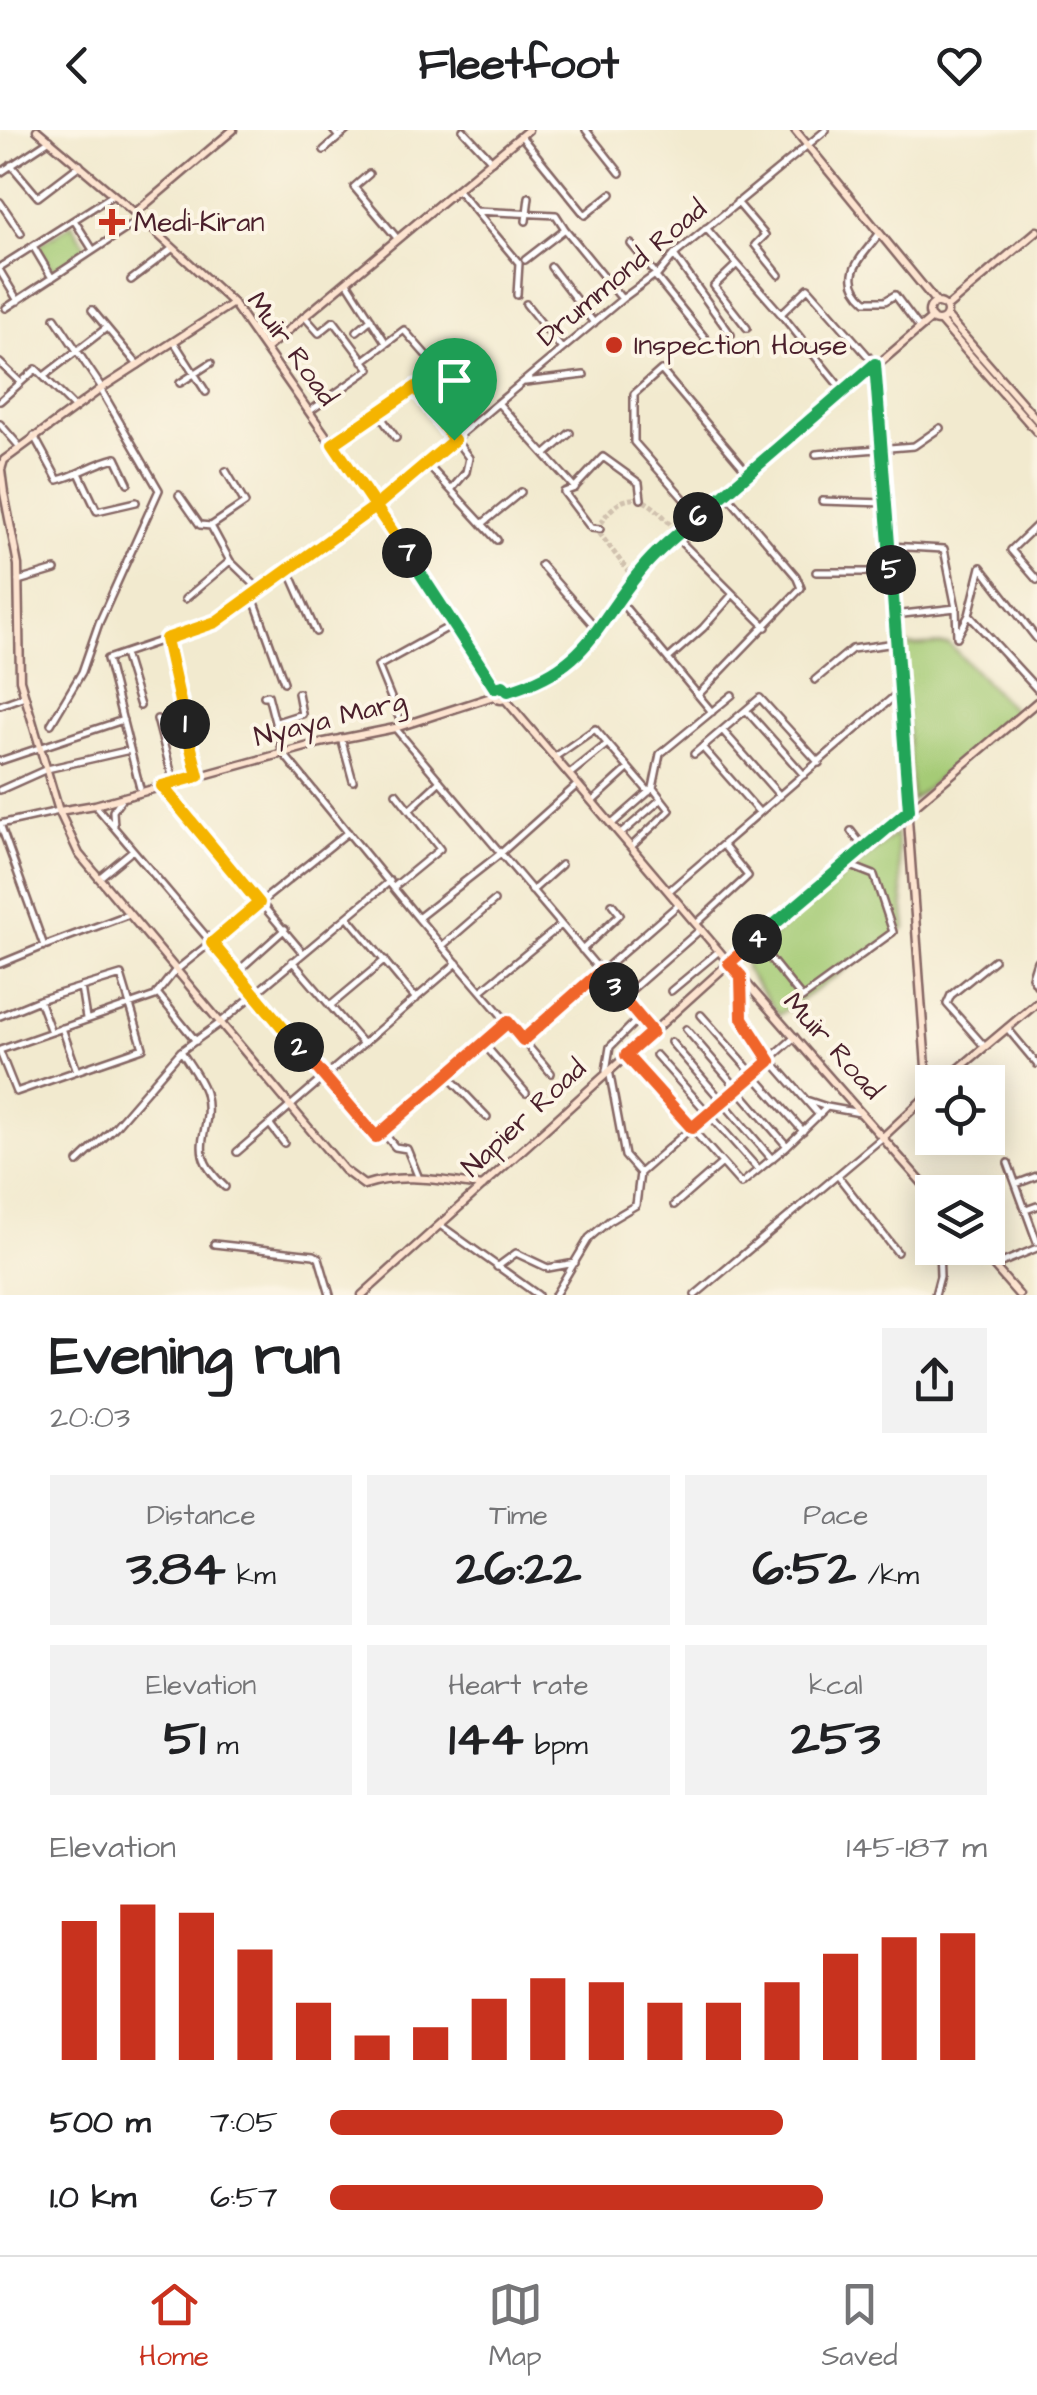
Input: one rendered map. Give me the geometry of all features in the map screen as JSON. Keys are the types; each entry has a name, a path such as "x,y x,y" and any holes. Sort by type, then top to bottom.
{"street":[{"name":"Muir Road","path":"37,130 233,304 376,506 495,692"},
{"path":"6,308 138,216 233,130"},
{"path":"333,130 339,137"},
{"path":"324,150 347,130"},
{"path":"463,130 492,160"},
{"path":"586,130 620,173"},
{"path":"795,130 936,302 947,307"},
{"name":"Drummond Road","path":"124,654 216,622 376,506 826,130"},
{"path":"267,348 524,133 585,215 610,194"},
{"path":"0,173 50,140"},
{"path":"11,165 38,197 80,165"},
{"path":"370,174 354,187 397,238"},
{"path":"457,189 519,264 516,296"},
{"path":"18,301 0,269 113,195"},
{"path":"527,218 529,198"},
{"path":"0,202 20,233"},
{"path":"737,202 765,235 755,245 779,275"},
{"path":"476,212 527,218 556,215 622,299"},
{"path":"74,220 94,250"},
{"path":"706,228 844,392"},
{"path":"525,260 565,229"},
{"path":"506,695 503,686 495,692 500,700 573,661 644,566 875,364 920,327 939,318 1037,231"},
{"path":"879,234 852,272 856,292 866,301 885,301 895,295 920,327"},
{"path":"631,244 713,348"},
{"path":"32,245 52,278"},
{"path":"131,280 173,248"},
{"path":"674,255 731,335"},
{"path":"737,264 714,286 748,328"},
{"path":"551,267 594,323"},
{"path":"346,280 386,342"},
{"path":"781,314 808,288 875,364 928,1065"},
{"path":"936,302 930,307 1037,432"},
{"path":"233,304 74,407 4,460 2,494 18,581 20,680 72,844 174,972 354,1181 368,1184 418,1176 483,1186"},
{"path":"526,304 562,349"},
{"path":"92,310 138,366"},
{"path":"304,316 319,333 334,321 370,370 310,411"},
{"path":"52,724 82,672 99,623 159,490 102,389 55,318"},
{"path":"939,318 1037,420"},
{"path":"357,330 371,319"},
{"path":"44,376 105,329"},
{"path":"333,444 440,371 404,330 364,360"},
{"path":"174,342 206,392"},
{"path":"180,383 211,362"},
{"path":"2,368 20,382"},
{"path":"0,401 36,369 74,407"},
{"path":"699,516 634,442 634,394 661,370 748,474"},
{"path":"522,382 584,376"},
{"path":"416,387 469,458 466,472 451,490"},
{"path":"498,403 574,488"},
{"path":"378,413 396,438"},
{"path":"0,424 20,447"},
{"path":"816,454 914,446 940,428"},
{"path":"545,455 570,433"},
{"path":"34,436 58,480 80,474 96,462 116,458 128,484"},
{"path":"600,530 590,528 564,492 574,488 604,457 638,483 641,499"},
{"path":"426,464 496,540"},
{"path":"179,495 200,524 211,526 245,504 226,471"},
{"path":"80,474 97,511 136,502"},
{"path":"482,524 521,492"},
{"path":"699,694 798,593 800,583 726,493"},
{"path":"822,501 886,503"},
{"path":"1037,525 1012,550 1037,580"},
{"path":"211,526 230,561 260,589"},
{"path":"676,537 766,627"},
{"path":"889,546 944,549 956,608 957,637 969,615 982,567 1037,639"},
{"path":"185,599 230,561"},
{"path":"540,565 598,630"},
{"path":"288,568 316,632"},
{"path":"18,581 54,570"},
{"path":"816,572 891,572"},
{"path":"668,659 732,594"},
{"path":"248,598 256,605 284,682"},
{"path":"619,600 712,712"},
{"path":"894,616 956,608"},
{"path":"969,615 1037,689"},
{"path":"454,624 378,666 399,726 440,781 652,1032"},
{"path":"166,639 198,776"},
{"path":"815,680 852,649 896,643"},
{"path":"140,706 124,654 106,660 141,792"},
{"name":"Nyaya Marg","path":"0,824 95,805 283,753 399,726 495,692"},
{"path":"670,890 900,692"},
{"path":"276,722 302,714 298,693"},
{"path":"264,696 268,695 283,753 551,1073"},
{"name":"Muir Road","path":"506,695 729,963 916,1175"},
{"path":"613,823 651,790 660,754 732,695"},
{"path":"0,705 25,696"},
{"path":"694,754 760,698 818,763"},
{"name":"Napier Road","path":"362,1295 729,963 1037,702"},
{"path":"746,710 804,776"},
{"path":"0,761 122,720"},
{"path":"157,720 174,783"},
{"path":"556,756 595,729 628,770 662,799 670,810 632,846"},
{"path":"722,730 780,796"},
{"path":"341,738 353,780"},
{"path":"571,773 606,745"},
{"path":"702,746 759,812"},
{"path":"0,790 46,769 130,750"},
{"path":"594,800 628,770"},
{"path":"410,808 440,781"},
{"path":"418,918 501,853 580,783"},
{"path":"162,786 303,953"},
{"path":"78,1162 115,1127 181,1051 348,916 440,848 396,793"},
{"path":"115,828 113,811 125,796"},
{"path":"622,833 662,799"},
{"path":"95,805 376,1137 508,1022"},
{"path":"0,824 44,946"},
{"path":"850,831 864,848"},
{"path":"0,1016 121,974 129,1005 143,1048 16,1092 0,1051 129,1005 157,993 174,972 348,832"},
{"path":"622,998 748,876 723,845"},
{"path":"100,878 133,850"},
{"path":"756,940 802,998 893,932 874,874 846,864"},
{"path":"532,890 561,865"},
{"path":"442,946 494,900"},
{"path":"523,1040 680,903"},
{"path":"582,950 620,914 612,904"},
{"path":"0,964 127,915"},
{"path":"348,916 416,999"},
{"path":"480,991 561,925"},
{"path":"236,972 285,929"},
{"path":"671,991 719,950"},
{"path":"330,1006 385,960"},
{"path":"985,1046 947,1004 951,994 994,960"},
{"path":"292,961 362,1044"},
{"path":"1037,961 1032,977 1037,985"},
{"path":"236,1152 457,963"},
{"path":"741,976 742,1018 770,1061 818,1115"},
{"path":"81,987 86,1020"},
{"path":"157,993 196,1041"},
{"path":"38,1000 51,1032"},
{"path":"962,1065 1037,1002"},
{"path":"701,1015 803,1132"},
{"path":"639,1018 610,1048 607,1072 625,1156 640,1173"},
{"path":"62,1028 78,1071"},
{"path":"1007,1028 1037,1064"},
{"path":"686,1030 787,1146"},
{"path":"555,1295 589,1238 636,1205 640,1173 795,1037"},
{"path":"670,1042 772,1159"},
{"path":"482,1043 526,1093"},
{"path":"181,1051 205,1092 205,1123 200,1140 204,1159 212,1176 225,1187"},
{"path":"656,1054 758,1169"},
{"path":"626,1055 741,1184 828,1107"},
{"path":"447,1075 487,1117"},
{"path":"0,1084 12,1080"},
{"path":"805,1100 863,1114"},
{"path":"695,1295 915,1107"},
{"path":"271,1126 284,1143"},
{"path":"382,1132 394,1146 407,1148 418,1176"},
{"path":"674,1205 722,1163"},
{"path":"1008,1163 1037,1245 994,1266 1019,1295"},
{"path":"838,1176 897,1252"},
{"path":"1016,1184 1037,1176"},
{"path":"1026,1210 1037,1206"},
{"path":"440,1225 538,1295"},
{"path":"214,1244 314,1255 319,1258 330,1295"},
{"path":"497,1266 516,1253 548,1268 575,1263"},
{"path":"935,1295 940,1265"}],"green space":[{"path":"72,224 88,249 53,271 37,246"},
{"path":"949,644 1016,713 912,801 902,646"},
{"path":"896,833 906,928 779,1015 746,970 746,958"}],"tunnel":[{"path":"634,579 600,534 602,522 611,510 624,501 642,500 679,534"}],"place":[{"name":"Medi-Kiran","path":"112,222"},
{"name":"Inspection House","path":"614,345"}],"route":[{"path":"454,440 376,506 216,622 166,639 198,776 162,786 259,903 212,943 376,1137 508,1022 523,1040 601,971 652,1032 626,1055 692,1128 770,1061 742,1018 741,976 729,963 909,810 875,364 644,566 591,642 573,661 508,691 503,686 495,688 376,506 333,444 416,387 454,440"}]}
